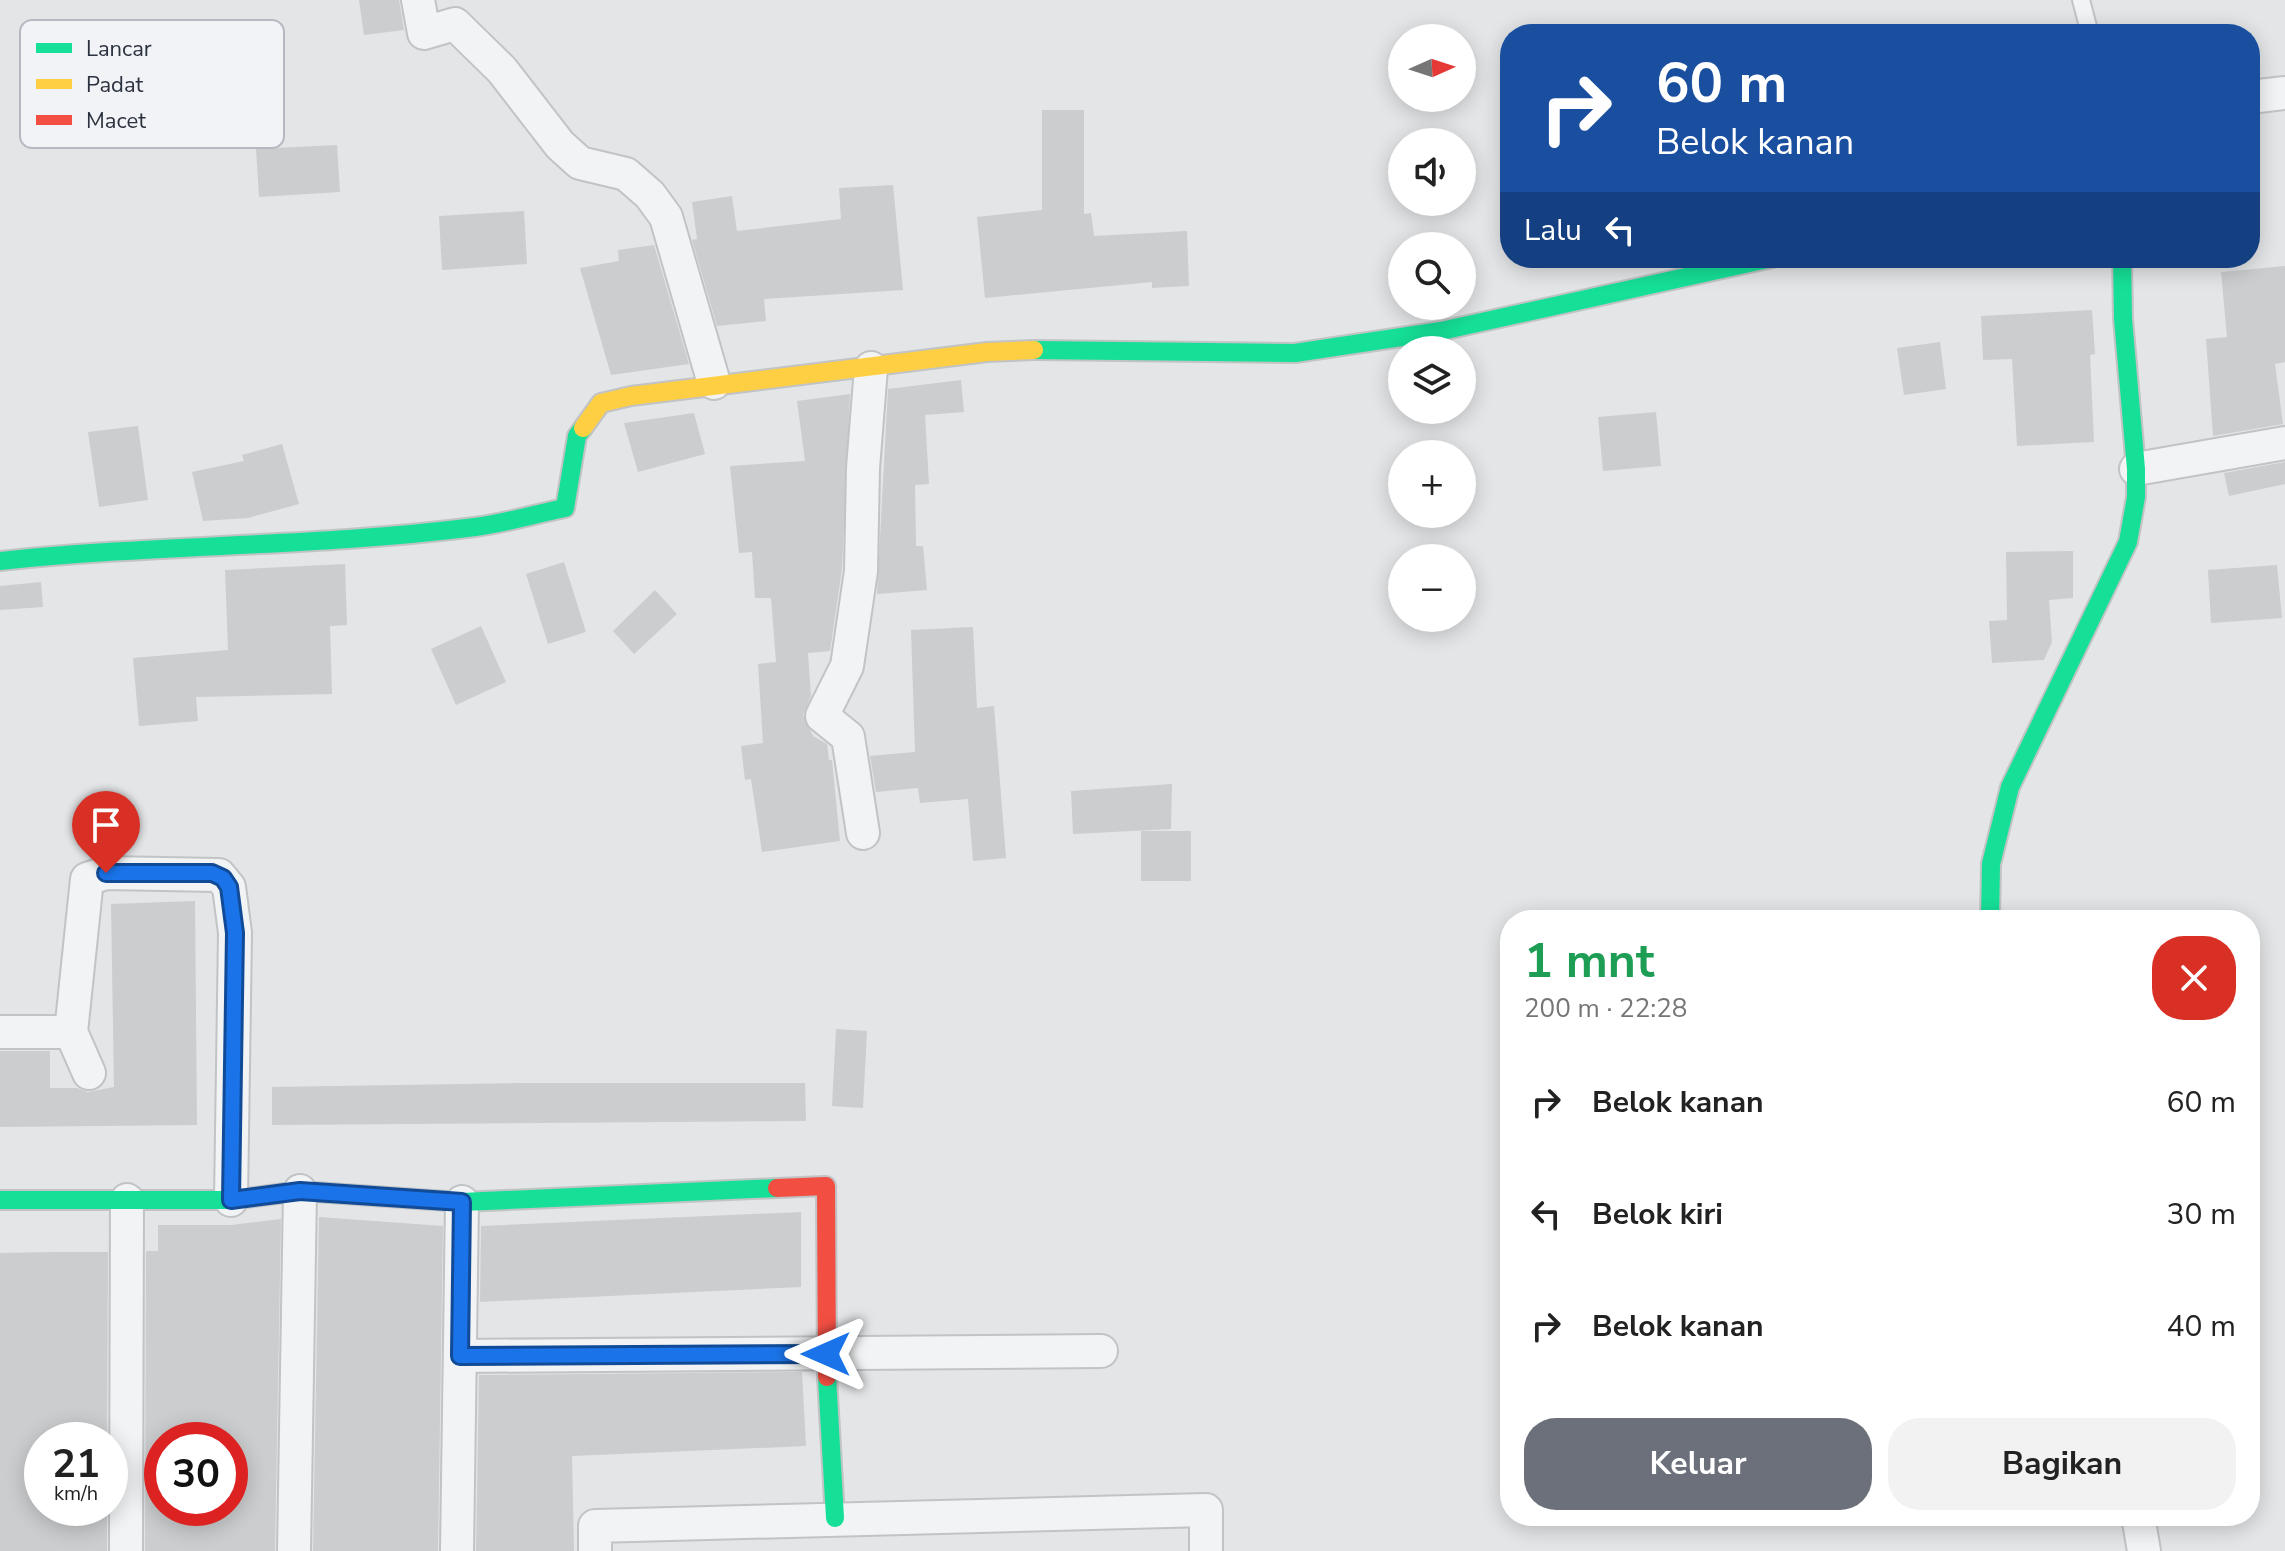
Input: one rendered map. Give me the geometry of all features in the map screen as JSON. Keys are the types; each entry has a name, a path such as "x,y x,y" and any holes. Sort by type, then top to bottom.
{"street":[{"path":"418,0 424,33 455,24 502,70 560,145 580,163 626,174 650,195 666,217 714,383"},
{"path":"2260,96 2285,93"},
{"path":"0,561 76,551 360,538 478,527 565,508 577,436 601,403 714,383 871,368 987,352 1295,353 1441,331 1727,268"},
{"path":"1990,910 1991,864 2010,787 2128,542 2136,497 2136,469 2123,268"},
{"path":"863,833 848,737 822,716 847,666 861,571 863,457 871,368"},
{"path":"2136,469 2285,443"},
{"path":"89,1073 71,1032 87,879 106,873 212,873 223,878 229,887 235,933 231,1200"},
{"path":"0,1032 71,1032"},
{"path":"0,1200 231,1200 300,1191 462,1202 826,1186 826,1354 835,1518"},
{"path":"294,1551 300,1191"},
{"path":"126,1551 127,1200"},
{"path":"457,1551 462,1202"},
{"path":"460,1356 1101,1351"},
{"path":"595,1551 595,1526 1206,1510 1206,1551"},
{"path":"2140,1526 2144,1551"}],"lane":[{"path":"2081,0 2087,24"}],"building":[{"path":"359,0 399,0 404,30 364,35"},
{"path":"1042,110 1084,110 1084,214 1091,213 1094,236 1187,231 1189,286 1152,288 1152,282 985,298 977,217 1042,210"},
{"path":"337,145 340,192 259,197 256,149"},
{"path":"893,185 903,290 764,299 766,321 717,326 692,240 697,239 692,202 732,196 737,231 841,219 839,188"},
{"path":"524,211 527,264 442,270 439,216"},
{"path":"654,245 689,364 611,375 580,268 619,261 618,250"},
{"path":"2285,266 2285,362 2275,364 2283,424 2213,436 2206,339 2227,337 2221,272"},
{"path":"2092,310 2095,354 2090,355 2094,442 2017,446 2012,359 1983,360 1981,316"},
{"path":"1940,342 1946,389 1904,395 1897,348"},
{"path":"961,380 964,412 925,415 929,484 915,485 916,546 923,546 927,590 877,594 888,389"},
{"path":"850,394 842,569 830,651 808,653 811,696 803,715 813,736 827,744 829,760 832,760 840,841 762,852 751,779 745,780 741,746 763,743 758,664 776,662 771,598 755,598 752,552 739,553 730,466 805,461 797,401"},
{"path":"1656,412 1661,466 1603,471 1598,417"},
{"path":"694,413 705,454 638,472 624,423"},
{"path":"138,426 148,500 99,507 88,432"},
{"path":"282,444 299,504 248,518 203,521 192,472 244,461 242,455"},
{"path":"2285,462 2285,484 2229,496 2224,473"},
{"path":"2073,551 2073,598 2049,600 2052,642 2044,660 1992,663 1989,621 2007,620 2006,552"},
{"path":"564,562 586,632 548,644 526,574"},
{"path":"345,564 347,625 330,626 332,694 196,697 198,721 139,726 133,658 228,650 225,570"},
{"path":"2277,565 2282,618 2211,623 2208,570"},
{"path":"41,582 43,607 0,610 0,586"},
{"path":"655,590 677,614 634,654 613,631"},
{"path":"481,626 506,682 456,705 431,649"},
{"path":"973,627 977,708 994,706 1006,858 973,861 968,799 920,803 918,788 876,792 870,756 915,752 911,630"},
{"path":"1172,784 1171,829 1073,834 1071,791"},
{"path":"1141,831 1191,831 1191,881 1141,881"},
{"path":"195,901 197,1125 0,1127 0,1051 50,1051 50,1088 77,1088 88,1092 114,1087 111,904"},
{"path":"836,1029 867,1031 863,1108 832,1106"},
{"path":"805,1083 806,1121 272,1125 272,1087"},
{"path":"801,1212 801,1287 480,1302 481,1226"},
{"path":"319,1217 443,1226 438,1551 313,1551"},
{"path":"281,1219 275,1551 145,1551 145,1526 248,1526 248,1422 145,1422 146,1251 158,1251 158,1225 231,1225"},
{"path":"108,1252 107,1422 24,1422 24,1526 107,1526 107,1551 0,1551 0,1253"},
{"path":"802,1372 806,1446 572,1456 574,1551 476,1551 479,1375"}],"traffic: fast":[{"path":"1034,350 1295,353 1441,331 1727,268"},
{"path":"1990,910 1991,864 2010,787 2128,542 2136,497 2136,469 2123,319 2122,268"},
{"path":"0,561 416,534 509,521 565,508 577,436 583,428"},
{"path":"0,1200 231,1200 300,1191 462,1202 777,1188"},
{"path":"827,1377 835,1518"}],"traffic: slow":[{"path":"583,428 601,403 631,396 987,352 1034,350"}],"traffic: jam":[{"path":"777,1188 826,1186 827,1377"}],"route":[{"path":"106,873 212,873 223,878 229,887 235,933 231,1200 300,1191 462,1202 460,1356 826,1354"}]}
